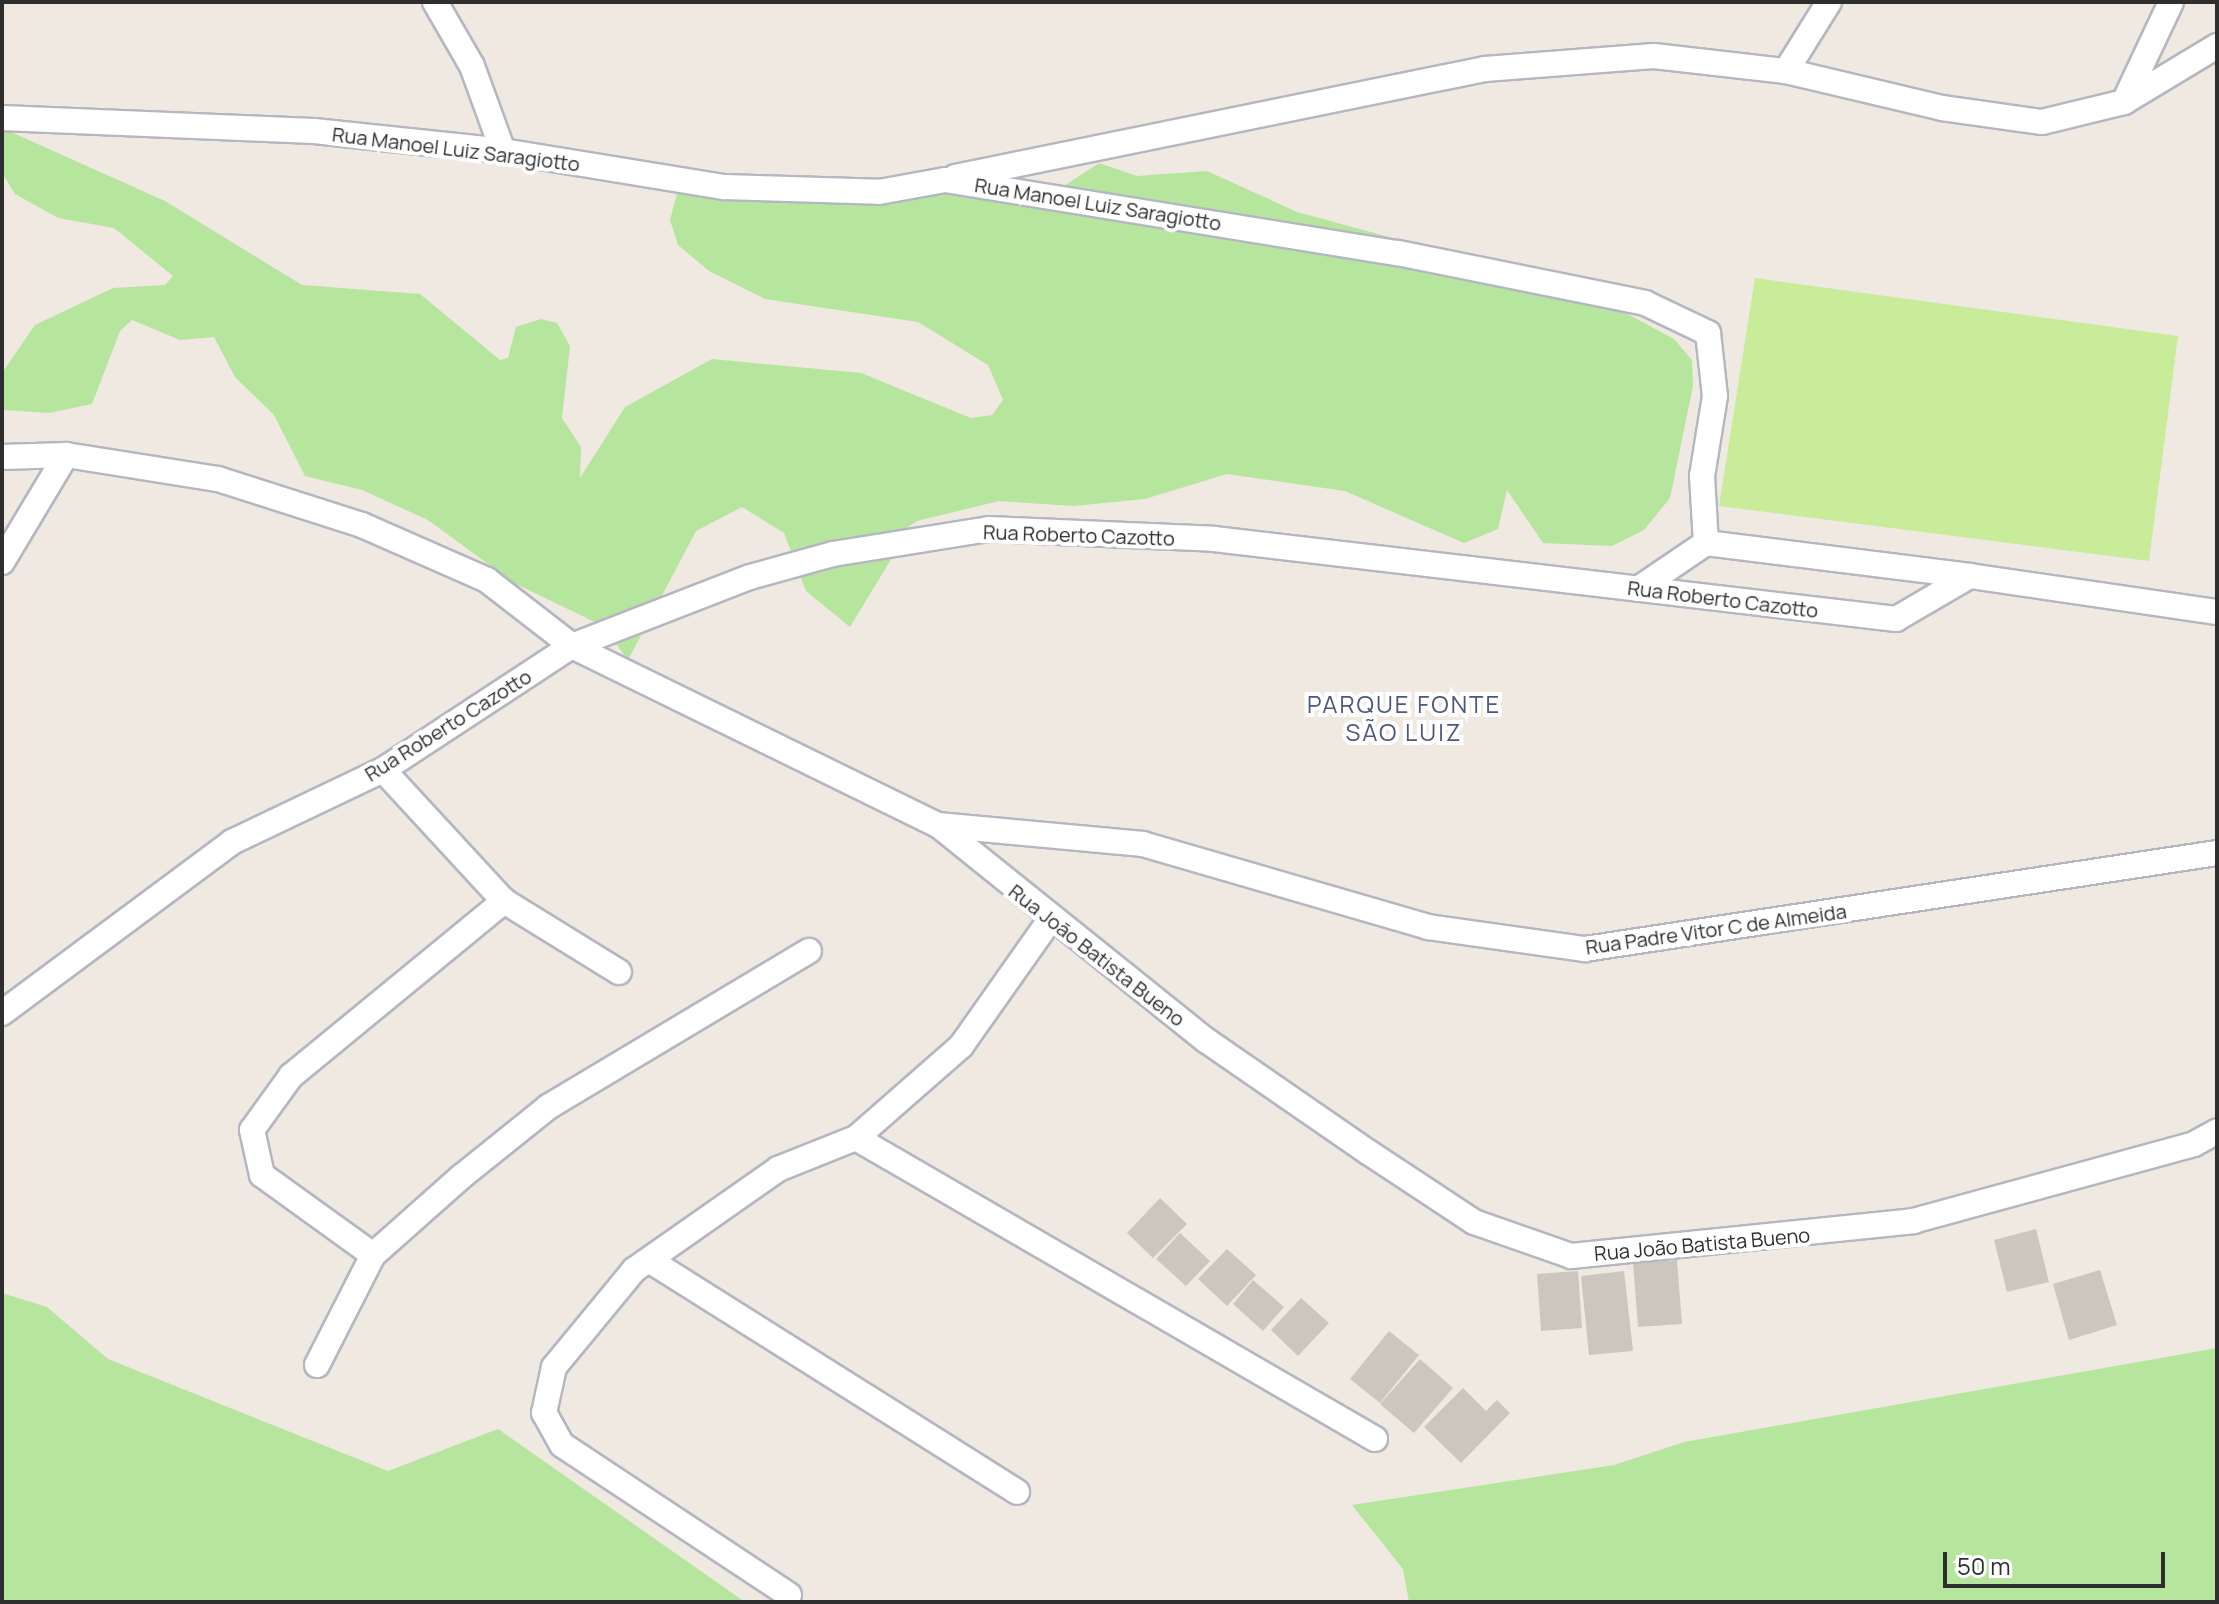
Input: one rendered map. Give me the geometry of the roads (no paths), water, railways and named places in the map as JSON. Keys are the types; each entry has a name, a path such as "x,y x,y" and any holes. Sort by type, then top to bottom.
{"street":[{"path":"435,2 472,66 503,151"},
{"path":"1786,71 1829,2"},
{"path":"2124,102 2171,2"},
{"path":"945,180 1485,69 1654,56 1786,71 1942,108 2042,122 2124,102 2217,46"},
{"name":"Rua Manoel Luiz Saragiotto","path":"2,118 314,131 503,151 724,187 879,192 945,180 1398,253 1645,303 1708,333 1715,360 1702,476 1706,543"},
{"path":"2,562 66,455"},
{"name":"Rua João Batista Bueno","path":"2,457 66,455 218,479 362,525 487,580 572,646 938,825 1050,920 1207,1041 1474,1222 1571,1256 1913,1221 2205,1143 2217,1131"},
{"name":"Rua Roberto Cazotto","path":"2,1013 232,842 383,770 572,646 750,577 833,554 989,529 1214,539 1896,619 1970,576"},
{"path":"1638,589 1706,543 1970,576 2217,612"},
{"path":"383,770 504,901 619,972"},
{"name":"Rua Padre Vitor C de Almeida","path":"938,825 1143,844 1428,927 1585,949 2217,853"},
{"path":"373,1255 262,1175 252,1130 291,1076 504,901"},
{"path":"789,1595 562,1445 544,1413 566,1347 649,1260 778,1169 856,1138 961,1046 1050,920"},
{"path":"317,1365 373,1255 548,1107 809,951"},
{"path":"856,1138 1375,1439"},
{"path":"649,1260 1017,1492"}],"district":[{"name":"PARQUE FONTE SÃO LUIZ","path":"1404,718"}]}
